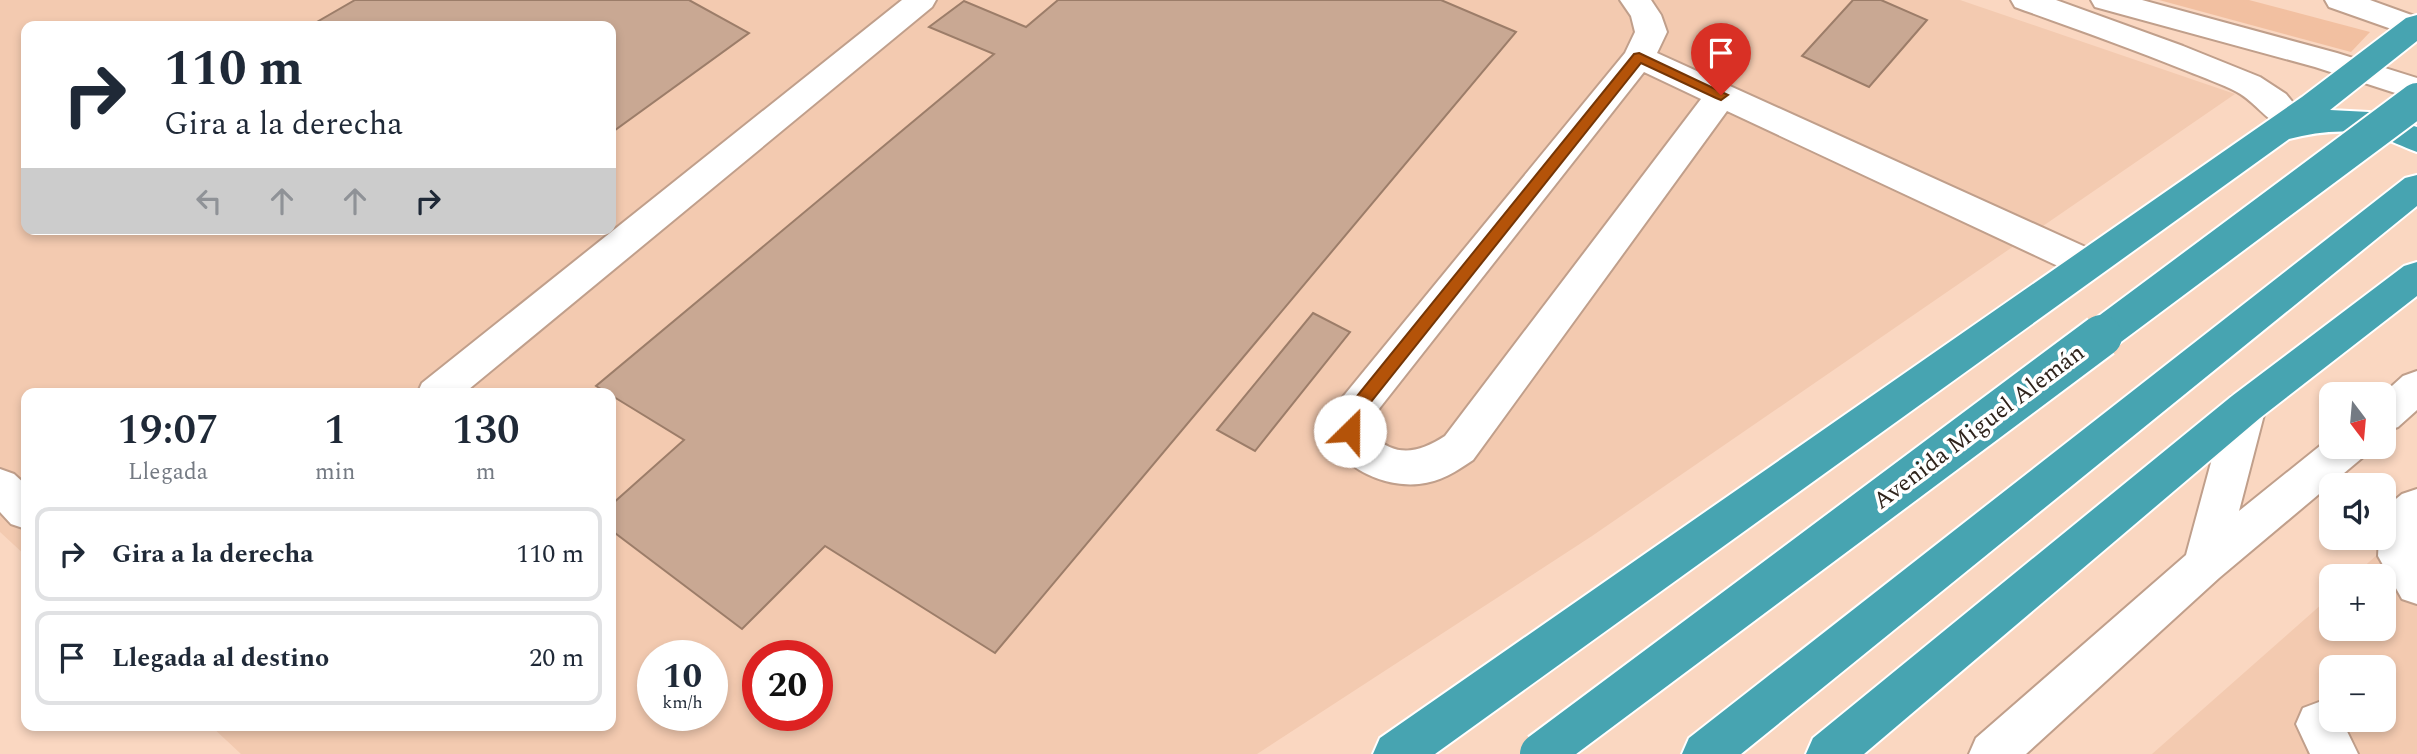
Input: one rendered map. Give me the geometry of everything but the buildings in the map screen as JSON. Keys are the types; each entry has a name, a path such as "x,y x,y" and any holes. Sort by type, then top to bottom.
{"highway":[{"path":"1396,754 2361,71 2416,27"},
{"name":"Avenida Miguel Alemán","path":"1541,754 2417,100"},
{"path":"2285,125 2343,120 2376,123 2417,140"},
{"path":"1706,754 2417,187"},
{"path":"1829,754 2246,408 2417,276"}],"street":[{"path":"443,388 921,0"},
{"path":"1635,0 1646,15 1651,32 1639,57 1351,415 1350,431 1357,447 1373,457 1404,469 1433,465 1459,448 1721,95"},
{"path":"2026,0 2172,53 2249,85 2274,102 2285,125"},
{"path":"2106,0 2417,89"},
{"path":"2340,0 2416,27"},
{"path":"1639,57 2088,264"},
{"path":"2396,405 2417,387"},
{"path":"2204,565 2246,408"},
{"path":"1992,754 2024,736 2204,565 2332,459"},
{"path":"0,486 21,506"},
{"path":"2417,507 2400,521 2399,556 2417,585"}],"shaded area":[{"path":"0,0 1960,0 2235,94 1592,536 1257,754 241,754 216,731 616,731 616,388 21,388 21,551 0,532"},
{"path":"2159,0 2249,0 2370,32 2351,52"},
{"path":"2417,520 2417,754 2152,754 2319,607 2319,641 2396,641 2396,564 2367,564 2383,550 2396,550 2396,538"}],"route":[{"path":"1350,431 1351,415 1639,57 1721,95"}]}
